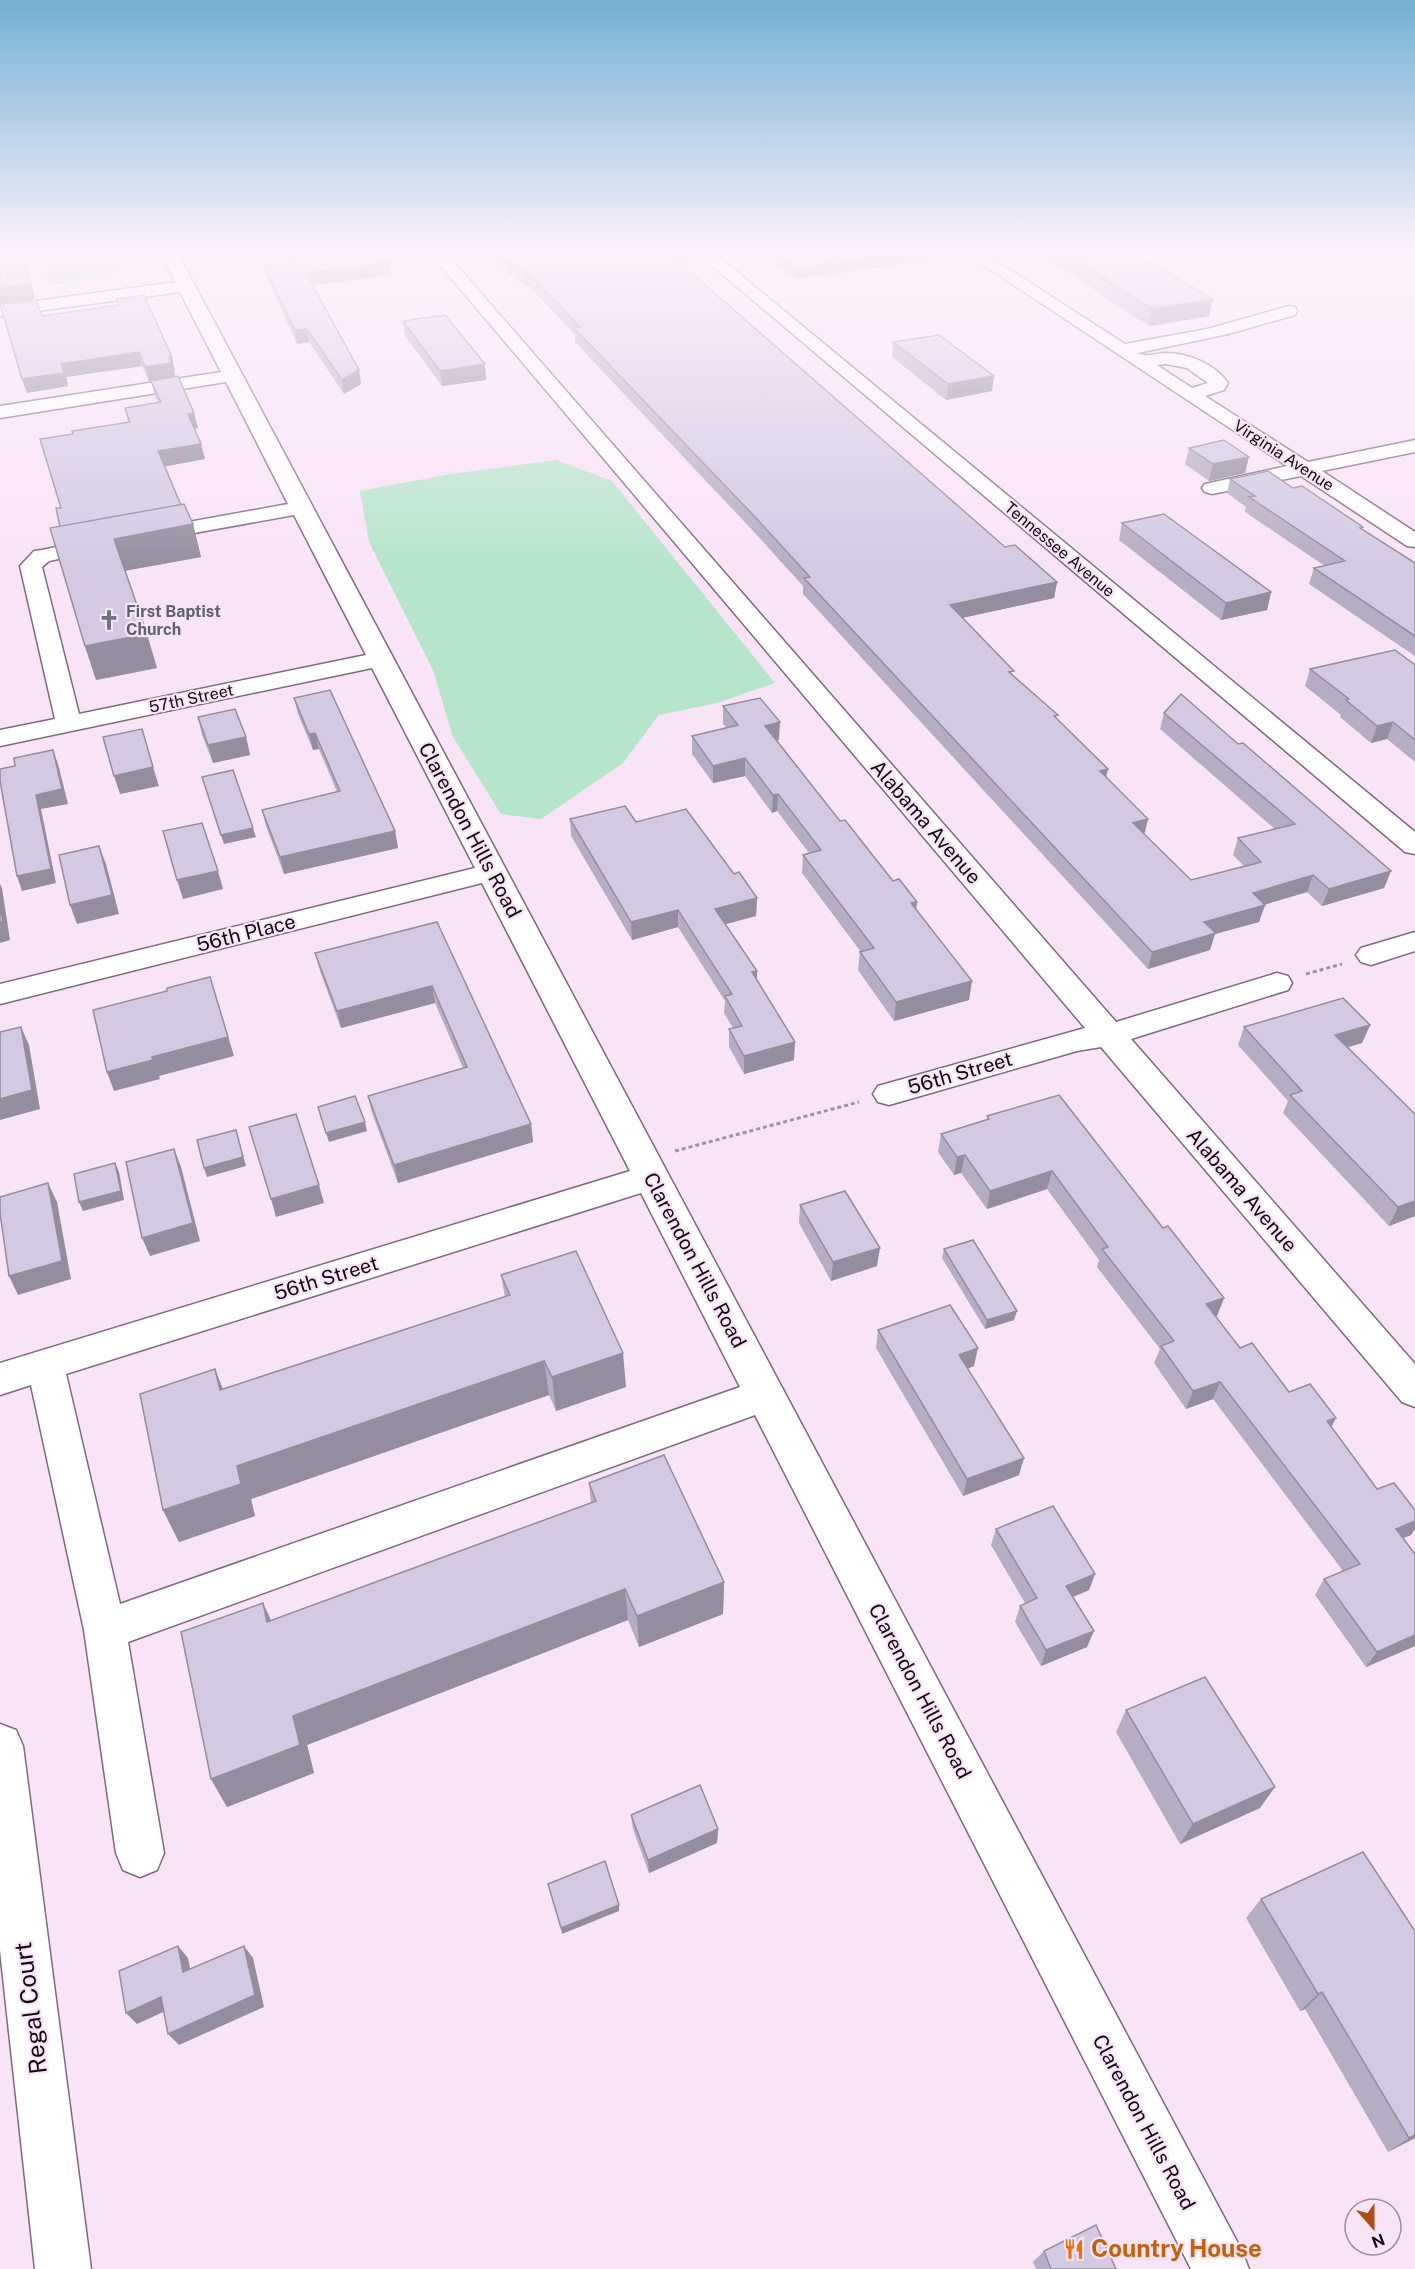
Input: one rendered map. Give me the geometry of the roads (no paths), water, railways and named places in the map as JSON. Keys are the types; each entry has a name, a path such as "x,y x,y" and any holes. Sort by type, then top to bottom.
{"street":[{"name":"Clarendon Hills Road","path":"223,358 1221,2269"},
{"name":"Alabama Avenue","path":"527,358 1415,1391"},
{"name":"Tennessee Avenue","path":"831,358 1415,846"},
{"name":"Virginia Avenue","path":"1135,358 1415,541"},
{"path":"1140,361 1159,358"},
{"path":"1172,358 1193,364 1219,382 1218,386 1213,389 1190,394"},
{"path":"0,412 232,376"},
{"path":"1212,488 1415,446"},
{"path":"69,724 31,566 42,556 302,508"},
{"name":"57th Street","path":"0,738 381,659"},
{"name":"56th Place","path":"0,994 493,872"},
{"path":"1371,955 1415,941"},
{"name":"56th Street","path":"889,1094 1076,1040 1109,1035 1277,983"},
{"name":"56th Street","path":"0,1379 647,1168"},
{"path":"45,1365 105,1630 140,1853"},
{"path":"105,1630 765,1395"},
{"name":"Regal Court","path":"0,1746 63,2269"}],"place":[{"name":"First Baptist Church","path":"109,620"},
{"name":"Country House","path":"1074,2249"}]}
